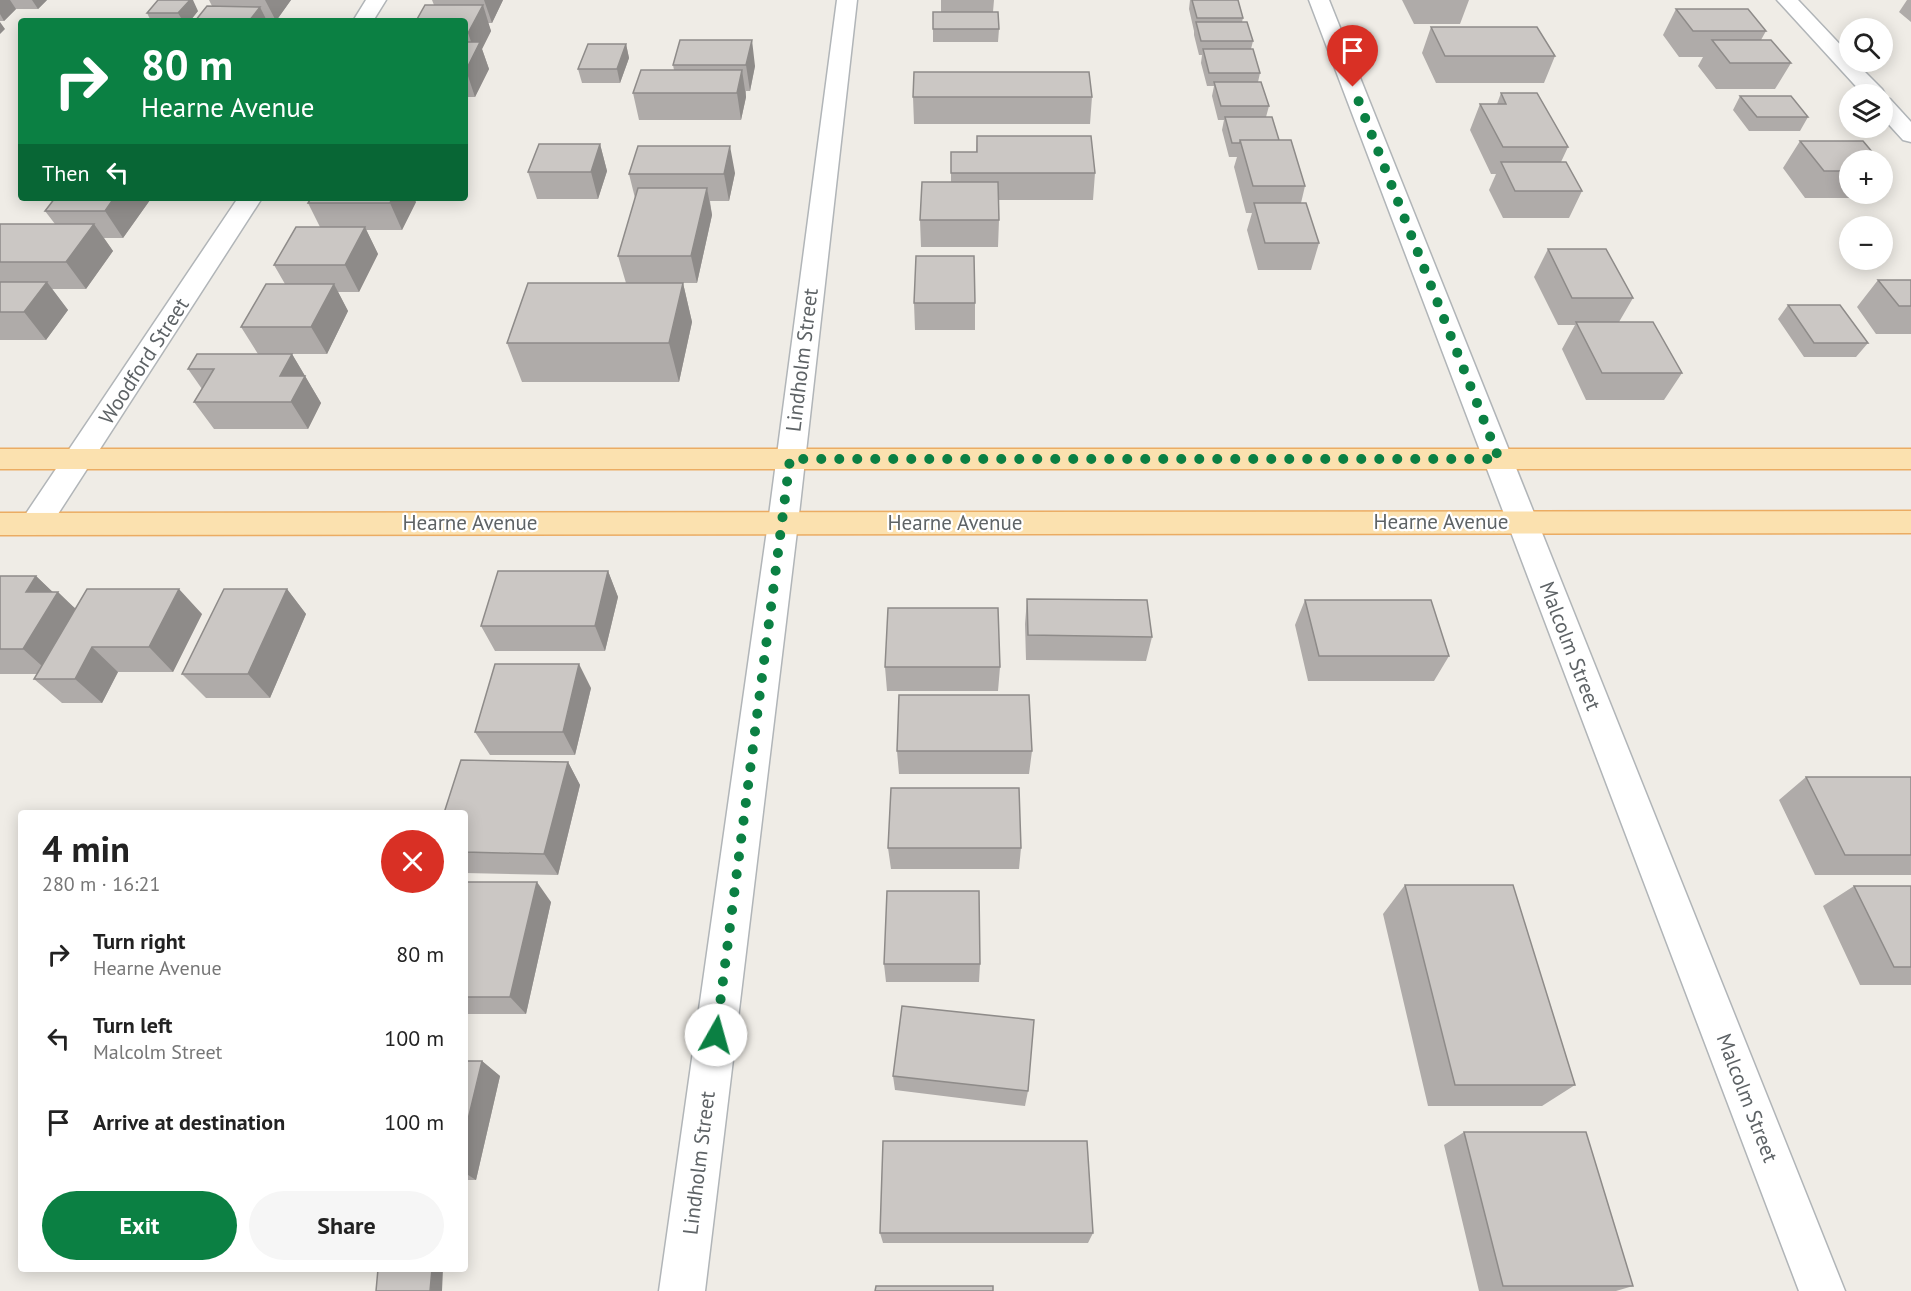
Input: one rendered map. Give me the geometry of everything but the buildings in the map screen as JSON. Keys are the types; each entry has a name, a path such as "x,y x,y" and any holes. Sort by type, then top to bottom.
{"main road":[{"path":"0,459 1911,459"},
{"name":"Hearne Avenue","path":"0,524 1911,522"}],"street":[{"path":"365,18 376,0"},
{"name":"Lindholm Street","path":"682,1291 783,523 847,0"},
{"name":"Malcolm Street","path":"1319,0 1822,1291"},
{"path":"1787,0 1865,84"},
{"path":"1893,116 1911,135"},
{"name":"Woodford Street","path":"36,524 247,201"}],"route":[{"path":"716,1035 790,459 1499,459 1353,87"}]}
